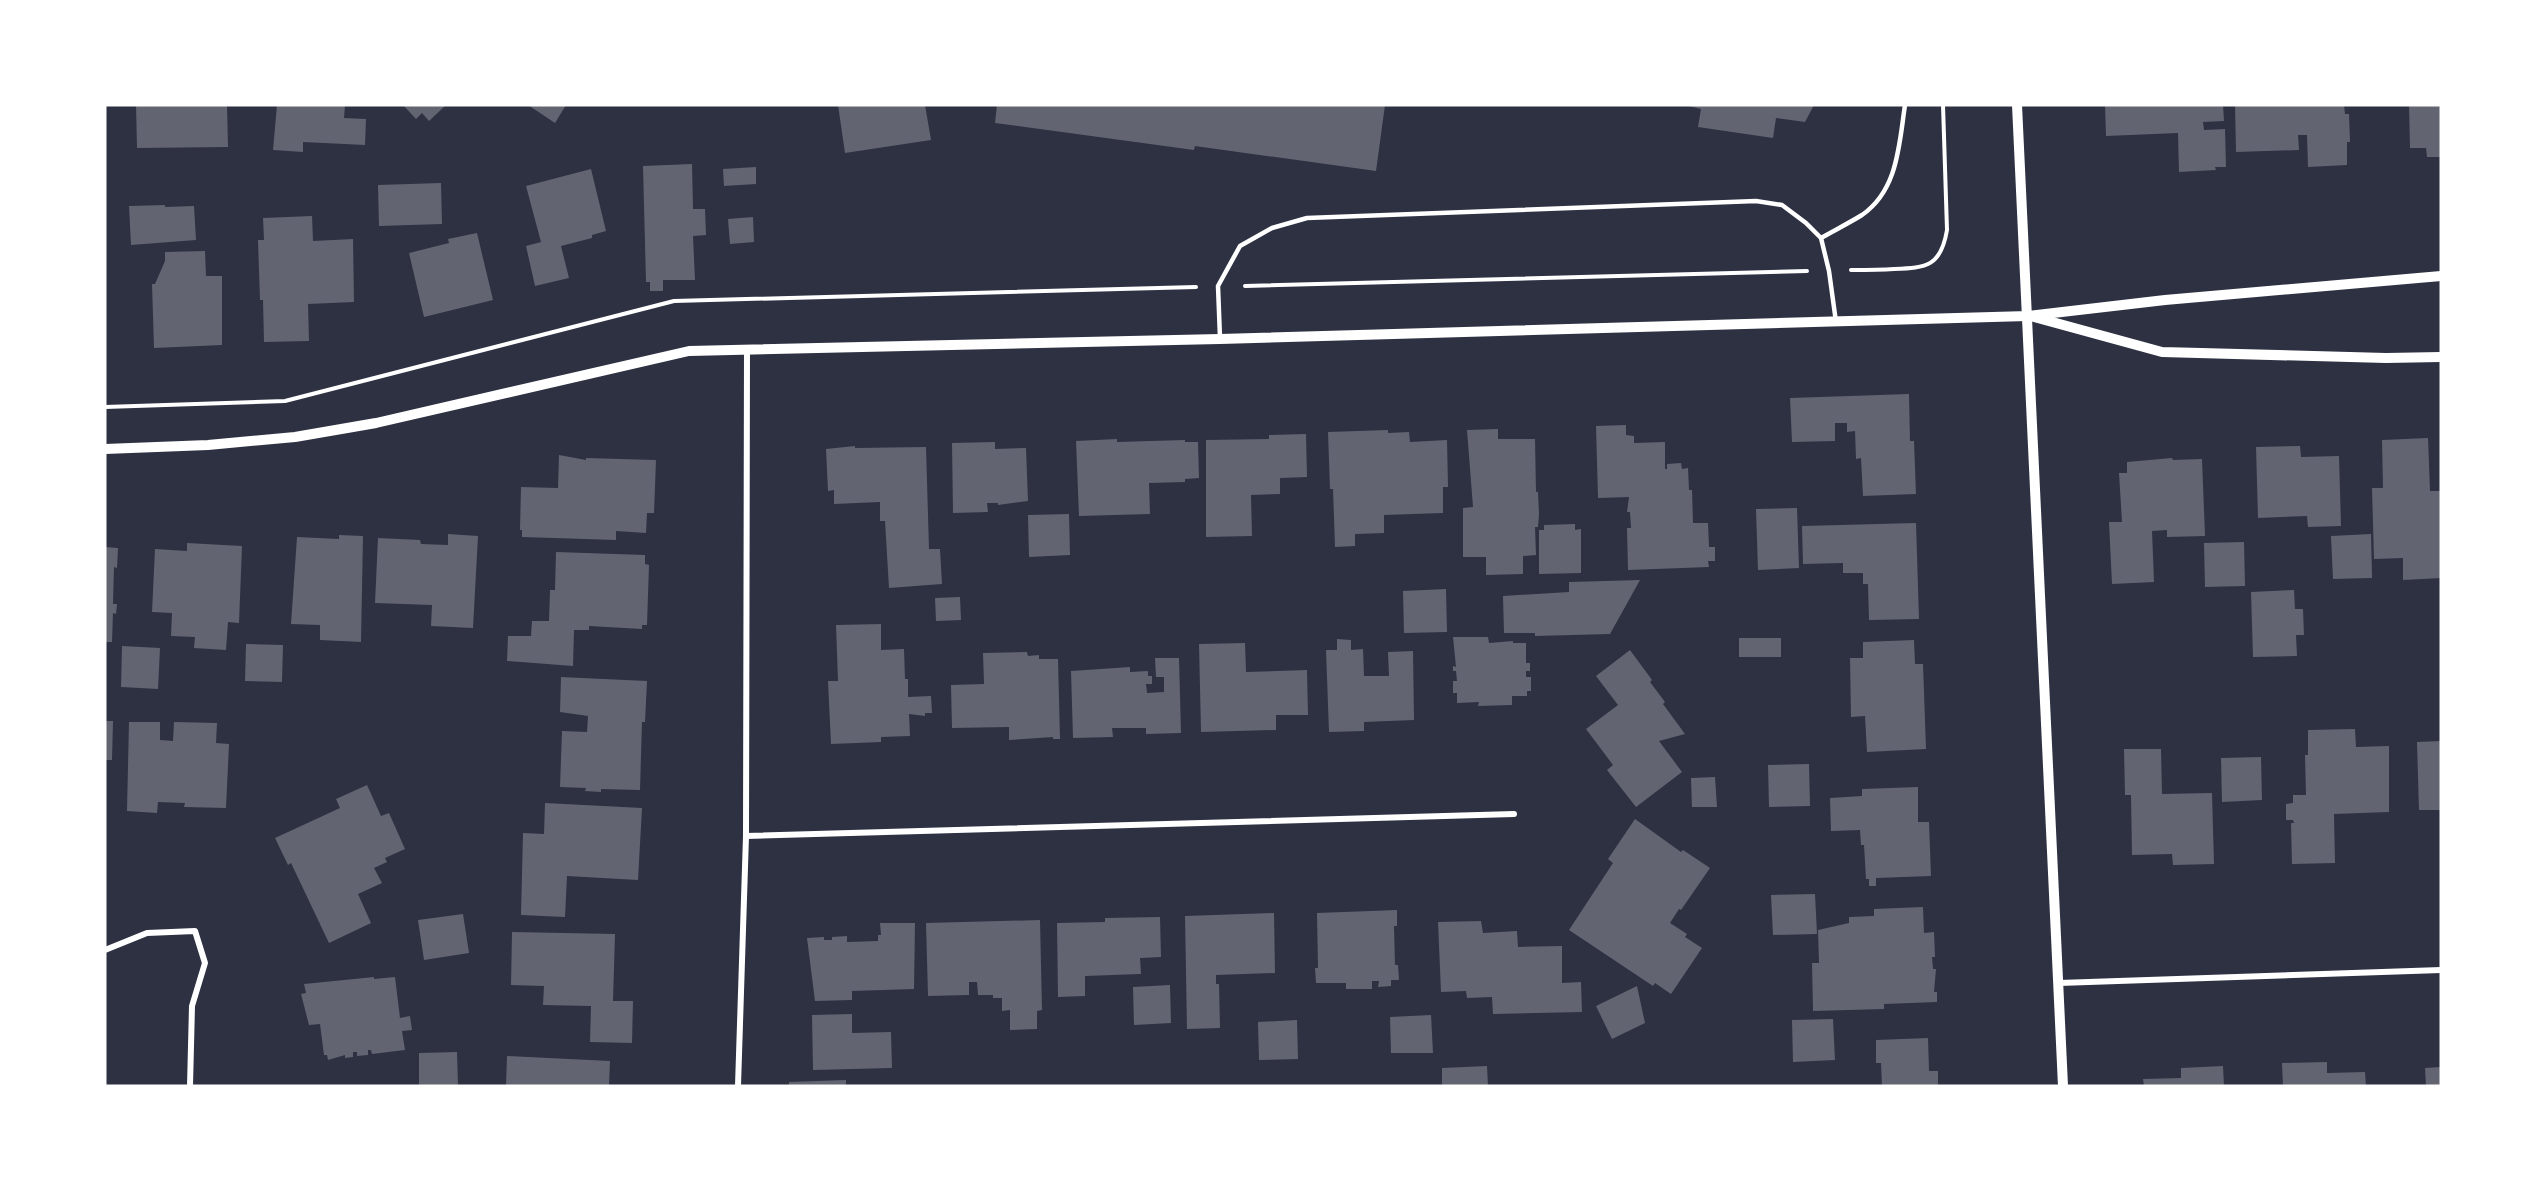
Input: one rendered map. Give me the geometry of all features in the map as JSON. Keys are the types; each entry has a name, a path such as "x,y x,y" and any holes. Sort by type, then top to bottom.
{"street":[{"path":"2017,105 2063,1086"},
{"path":"105,449 208,445 295,437 376,423 689,351 1220,339 2028,316 2165,300 2441,276"},
{"path":"2028,316 2162,352 2386,358 2441,357"},
{"path":"738,1086 746,836 747,348"},
{"path":"746,836 1515,814"},
{"path":"105,950 147,933 195,931 205,963 192,1006 190,1086"},
{"path":"2059,983 2441,970"}],"lane":[{"path":"1821,238 1863,214 1884,194 1896,166 1905,105"},
{"path":"1220,339 1218,286 1240,246 1272,228 1307,218 1756,201 1782,205 1821,238 1829,271 1836,322"}],"path":[{"path":"105,406 285,401 674,301 1922,268 1934,262 1945,246 1947,230 1943,105"}],"building":[{"path":"136,105 227,105 228,147 137,148"},
{"path":"277,105 345,105 344,118 366,119 365,145 303,142 303,152 273,150"},
{"path":"403,105 446,105 429,121 422,113 416,119"},
{"path":"528,105 566,105 555,123"},
{"path":"838,105 925,105 931,140 845,153"},
{"path":"997,105 1385,105 1376,171 1195,146 1194,150 995,123"},
{"path":"1685,105 1814,105 1805,122 1776,118 1773,138 1698,127 1701,109"},
{"path":"2105,105 2223,105 2224,121 2203,122 2204,130 2225,129 2226,167 2215,167 2216,170 2179,172 2178,133 2106,136"},
{"path":"2235,105 2344,105 2345,114 2349,114 2350,142 2347,142 2347,165 2308,167 2307,135 2298,135 2299,150 2236,152"},
{"path":"2409,105 2441,105 2441,157 2427,157 2426,148 2410,148"},
{"path":"692,164 693,209 705,209 706,235 693,236 695,280 663,280 663,291 650,291 650,282 646,282 643,166"},
{"path":"756,167 756,184 724,186 723,169"},
{"path":"591,169 606,231 592,235 592,238 561,246 569,278 535,286 526,246 541,242 526,186"},
{"path":"441,183 442,224 379,226 378,185"},
{"path":"165,205 165,207 194,206 196,240 131,245 129,206"},
{"path":"312,216 313,241 353,239 354,302 308,304 309,341 264,342 258,240 264,240 263,218"},
{"path":"753,217 754,242 730,244 728,219"},
{"path":"477,233 493,300 424,317 409,253 449,243 448,239"},
{"path":"205,251 206,276 222,276 222,345 154,348 152,284 155,284 165,261 165,252"},
{"path":"1909,394 1910,441 1914,441 1916,494 1863,496 1861,458 1856,459 1855,431 1847,432 1847,423 1835,423 1835,441 1792,442 1790,398"},
{"path":"1626,425 1626,435 1634,436 1634,443 1665,442 1665,469 1667,469 1667,464 1681,463 1682,469 1688,468 1689,490 1692,490 1693,523 1708,523 1709,547 1715,547 1715,561 1708,561 1709,567 1628,570 1627,528 1631,528 1630,512 1627,512 1629,497 1598,498 1596,426"},
{"path":"1498,429 1498,439 1535,439 1536,492 1538,492 1539,514 1538,527 1535,527 1536,555 1523,556 1523,574 1486,575 1486,557 1463,557 1463,508 1473,507 1467,430"},
{"path":"1388,430 1388,433 1409,432 1410,442 1447,440 1448,487 1443,487 1443,513 1384,515 1384,533 1355,534 1355,546 1335,547 1328,432"},
{"path":"1306,434 1307,477 1280,478 1280,494 1251,495 1252,536 1206,537 1206,440 1269,439 1269,435"},
{"path":"2428,438 2430,491 2441,491 2441,578 2403,580 2403,558 2374,559 2372,488 2383,488 2382,440"},
{"path":"1117,439 1117,442 1185,440 1185,442 1198,442 1199,478 1185,479 1185,482 1149,483 1150,514 1079,516 1076,441"},
{"path":"995,442 995,449 1026,448 1028,501 998,505 998,503 987,503 988,512 953,513 952,443"},
{"path":"855,446 855,448 926,447 929,549 940,549 942,584 889,588 885,521 880,521 880,502 834,504 834,490 828,491 826,449"},
{"path":"2300,446 2301,457 2339,456 2341,526 2308,527 2307,516 2258,518 2256,447"},
{"path":"559,455 586,460 586,458 656,460 654,513 647,513 646,533 616,531 616,540 522,537 522,530 520,530 521,487 558,488"},
{"path":"2172,458 2173,460 2202,459 2205,536 2167,537 2167,530 2152,531 2154,582 2112,584 2109,522 2122,522 2119,473 2127,473 2127,462"},
{"path":"1797,508 1799,568 1758,570 1756,509"},
{"path":"1069,514 1070,555 1029,557 1028,515"},
{"path":"1916,523 1919,619 1869,620 1868,584 1863,584 1863,573 1843,573 1843,563 1803,564 1802,526"},
{"path":"1575,524 1575,530 1581,529 1581,573 1539,574 1539,530 1544,530 1544,525"},
{"path":"448,534 478,536 473,628 431,626 432,605 375,603 378,538 420,540 421,544 448,545"},
{"path":"2371,534 2372,578 2333,579 2331,536"},
{"path":"339,535 363,536 361,642 320,640 320,625 291,624 297,537 339,539"},
{"path":"2244,542 2245,586 2205,587 2204,543"},
{"path":"187,543 242,546 239,623 228,622 226,650 194,648 195,637 171,636 172,613 152,612 155,549 187,551"},
{"path":"105,547 118,548 117,568 114,567 113,604 117,604 116,614 113,613 112,642 105,642"},
{"path":"556,552 645,555 645,564 649,565 647,625 642,625 642,629 589,626 589,630 574,630 573,666 507,661 508,636 531,636 532,621 549,621 550,590 555,590"},
{"path":"1640,580 1610,634 1535,636 1535,633 1504,633 1503,596 1569,592 1569,582"},
{"path":"1446,589 1447,632 1404,633 1403,591"},
{"path":"2294,590 2295,609 2303,609 2304,635 2296,635 2297,656 2253,657 2251,592"},
{"path":"960,597 961,620 936,621 935,598"},
{"path":"881,624 881,650 904,649 908,697 931,696 932,713 925,713 925,716 909,714 910,736 881,737 881,742 831,744 828,681 838,681 836,625"},
{"path":"1453,637 1488,637 1489,643 1513,641 1513,643 1526,643 1526,663 1530,663 1530,671 1526,671 1526,677 1531,677 1531,691 1527,691 1527,696 1512,696 1512,705 1478,706 1479,702 1457,703 1457,693 1453,693 1453,681 1457,681 1456,671 1453,671 1453,666 1456,667"},
{"path":"1739,638 1781,638 1781,657 1739,657"},
{"path":"1337,639 1351,640 1351,650 1363,649 1364,676 1389,676 1388,652 1413,651 1414,720 1364,722 1364,731 1329,732 1326,650 1337,650"},
{"path":"1914,640 1915,664 1923,664 1926,749 1867,752 1865,716 1851,717 1850,658 1863,658 1863,642"},
{"path":"1245,643 1246,672 1307,670 1308,715 1276,715 1276,730 1201,732 1199,644"},
{"path":"246,644 283,645 282,682 245,681"},
{"path":"122,646 160,648 158,689 121,687"},
{"path":"1630,650 1652,680 1650,682 1665,702 1663,704 1685,734 1659,741 1682,772 1636,807 1607,770 1613,765 1586,729 1618,705 1596,676"},
{"path":"1027,652 1028,656 1039,655 1039,659 1058,659 1060,739 1053,739 1053,737 1009,740 1009,727 952,728 951,685 984,684 983,653"},
{"path":"1155,658 1179,658 1181,733 1146,734 1146,728 1112,728 1113,737 1073,738 1071,671 1130,667 1130,672 1148,671 1148,676 1152,676 1152,684 1146,684 1147,693 1164,692 1164,677 1156,677"},
{"path":"561,677 647,681 645,722 642,722 640,790 601,789 601,792 585,791 586,788 560,787 562,731 587,732 588,716 560,712"},
{"path":"105,721 113,721 112,760 105,760"},
{"path":"129,722 160,722 160,740 173,741 174,722 217,723 216,743 229,744 226,808 184,807 185,803 158,802 157,813 127,811"},
{"path":"2355,729 2356,747 2389,746 2389,812 2334,814 2335,863 2292,864 2291,823 2294,823 2293,820 2286,820 2286,804 2293,803 2293,795 2306,795 2305,755 2308,755 2308,730"},
{"path":"2441,741 2441,810 2419,810 2417,742"},
{"path":"2124,749 2161,749 2162,794 2212,793 2214,864 2173,865 2172,854 2132,855 2131,795 2125,795"},
{"path":"2261,757 2262,800 2222,802 2221,758"},
{"path":"1809,764 1810,806 1769,807 1768,765"},
{"path":"1715,777 1717,807 1692,807 1691,778"},
{"path":"367,785 381,816 389,813 405,849 385,858 387,862 374,868 382,883 358,894 371,923 329,943 291,863 288,865 275,838 340,808 336,799"},
{"path":"1918,787 1918,822 1929,822 1931,876 1876,878 1876,886 1869,886 1869,879 1866,879 1864,845 1861,845 1860,830 1831,831 1830,798 1862,796 1862,789"},
{"path":"545,803 642,808 638,880 567,876 565,917 521,915 523,833 544,834"},
{"path":"1635,819 1681,852 1683,850 1710,868 1670,923 1702,948 1671,994 1655,983 1653,986 1569,930 1613,863 1608,859"},
{"path":"1815,894 1817,934 1773,935 1771,895"},
{"path":"1923,907 1924,933 1934,932 1935,957 1932,957 1933,969 1936,969 1934,992 1937,992 1937,1002 1884,1004 1884,1009 1813,1011 1812,963 1819,963 1818,930 1849,923 1849,917 1874,916 1874,909"},
{"path":"1397,910 1397,926 1394,926 1395,965 1398,965 1399,980 1391,980 1391,986 1378,987 1379,981 1372,981 1372,989 1346,989 1346,983 1316,983 1317,913"},
{"path":"1274,913 1275,973 1216,975 1216,984 1219,984 1220,1028 1187,1029 1185,916"},
{"path":"463,914 469,953 424,960 418,920"},
{"path":"1160,917 1161,957 1140,958 1141,974 1085,976 1085,996 1058,997 1057,923 1105,922 1105,918"},
{"path":"1040,920 1042,1010 1037,1011 1037,1029 1010,1030 1010,1010 1002,1011 1002,998 993,998 993,995 978,995 977,982 969,982 969,995 928,996 926,923"},
{"path":"1481,921 1483,933 1517,931 1518,947 1562,946 1562,983 1581,982 1582,1012 1493,1014 1492,997 1467,998 1466,991 1441,992 1438,922"},
{"path":"880,923 915,923 914,989 852,991 852,1000 815,1001 807,938 824,937 824,940 832,940 832,937 847,936 847,942 878,941 878,935 881,935"},
{"path":"512,932 615,934 613,1001 633,1001 632,1043 590,1042 591,1006 543,1005 544,986 511,985"},
{"path":"374,977 374,979 395,977 400,1018 410,1016 412,1030 402,1031 405,1050 372,1054 371,1050 368,1050 368,1055 357,1056 357,1052 353,1052 353,1057 345,1058 345,1055 328,1060 327,1055 324,1055 320,1024 309,1025 301,994 306,993 304,984"},
{"path":"1170,985 1171,1023 1134,1025 1133,987"},
{"path":"1637,986 1645,1023 1612,1039 1596,1006"},
{"path":"852,1014 852,1033 891,1032 892,1068 813,1070 812,1015"},
{"path":"1431,1015 1433,1053 1391,1053 1390,1017"},
{"path":"1833,1019 1835,1060 1793,1062 1792,1020"},
{"path":"1297,1020 1298,1059 1259,1060 1258,1022"},
{"path":"1928,1038 1929,1071 1938,1071 1938,1086 1882,1086 1881,1063 1876,1063 1876,1040"},
{"path":"457,1052 458,1086 419,1086 419,1053"},
{"path":"507,1056 610,1061 609,1086 506,1086"},
{"path":"2327,1062 2327,1073 2365,1072 2366,1086 2283,1086 2282,1063"},
{"path":"1487,1066 1488,1086 1442,1086 1442,1068"},
{"path":"2223,1066 2224,1086 2144,1086 2143,1079 2181,1078 2181,1068"},
{"path":"2441,1067 2441,1086 2426,1086 2425,1068"},
{"path":"846,1080 846,1086 789,1086 789,1082"}]}
